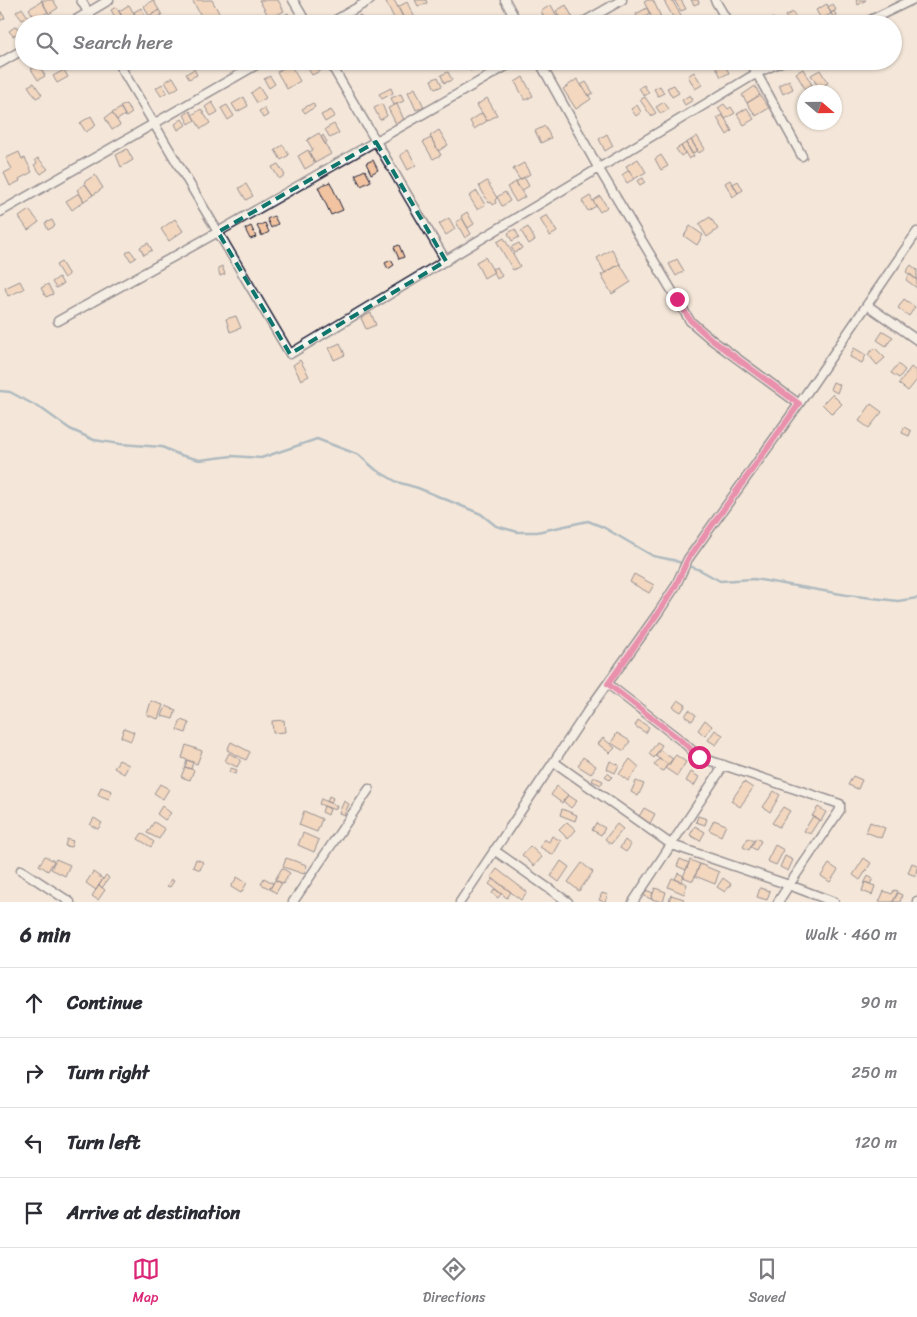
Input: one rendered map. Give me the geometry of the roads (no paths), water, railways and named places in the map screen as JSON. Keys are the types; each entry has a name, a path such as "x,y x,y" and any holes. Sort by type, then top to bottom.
{"street":[{"path":"81,0 90,15"},
{"path":"83,15 108,0"},
{"path":"293,0 302,15"},
{"path":"344,15 370,0"},
{"path":"505,0 513,15"},
{"path":"596,15 622,0"},
{"path":"715,0 724,15"},
{"path":"880,15 911,0"},
{"path":"0,63 15,54"},
{"path":"122,70 290,354 765,70"},
{"path":"0,212 247,70"},
{"path":"334,70 446,261"},
{"path":"58,321 218,232 500,70"},
{"path":"544,70 599,169 690,320 712,340 799,404"},
{"path":"755,70 802,156"},
{"path":"460,902 588,712 658,613 675,587 682,568 688,559 799,404 917,232"},
{"path":"867,305 917,340"},
{"path":"608,684 683,742 699,757 837,802 841,805 840,810 778,902"},
{"path":"554,762 672,845 834,902"},
{"path":"633,902 724,765"},
{"path":"293,902 369,789"},
{"path":"494,850 568,902"},
{"path":"21,870 70,902"}],"waterway":[{"path":"0,391 10,392 42,409 70,429 94,440 162,447 180,455 200,460 232,456 261,458 317,439 359,455 376,470 397,482 418,488 481,514 496,526 518,532 537,532 588,521 603,527 653,556 673,560 700,570 720,581 754,579 847,595 898,601 917,598"}]}
